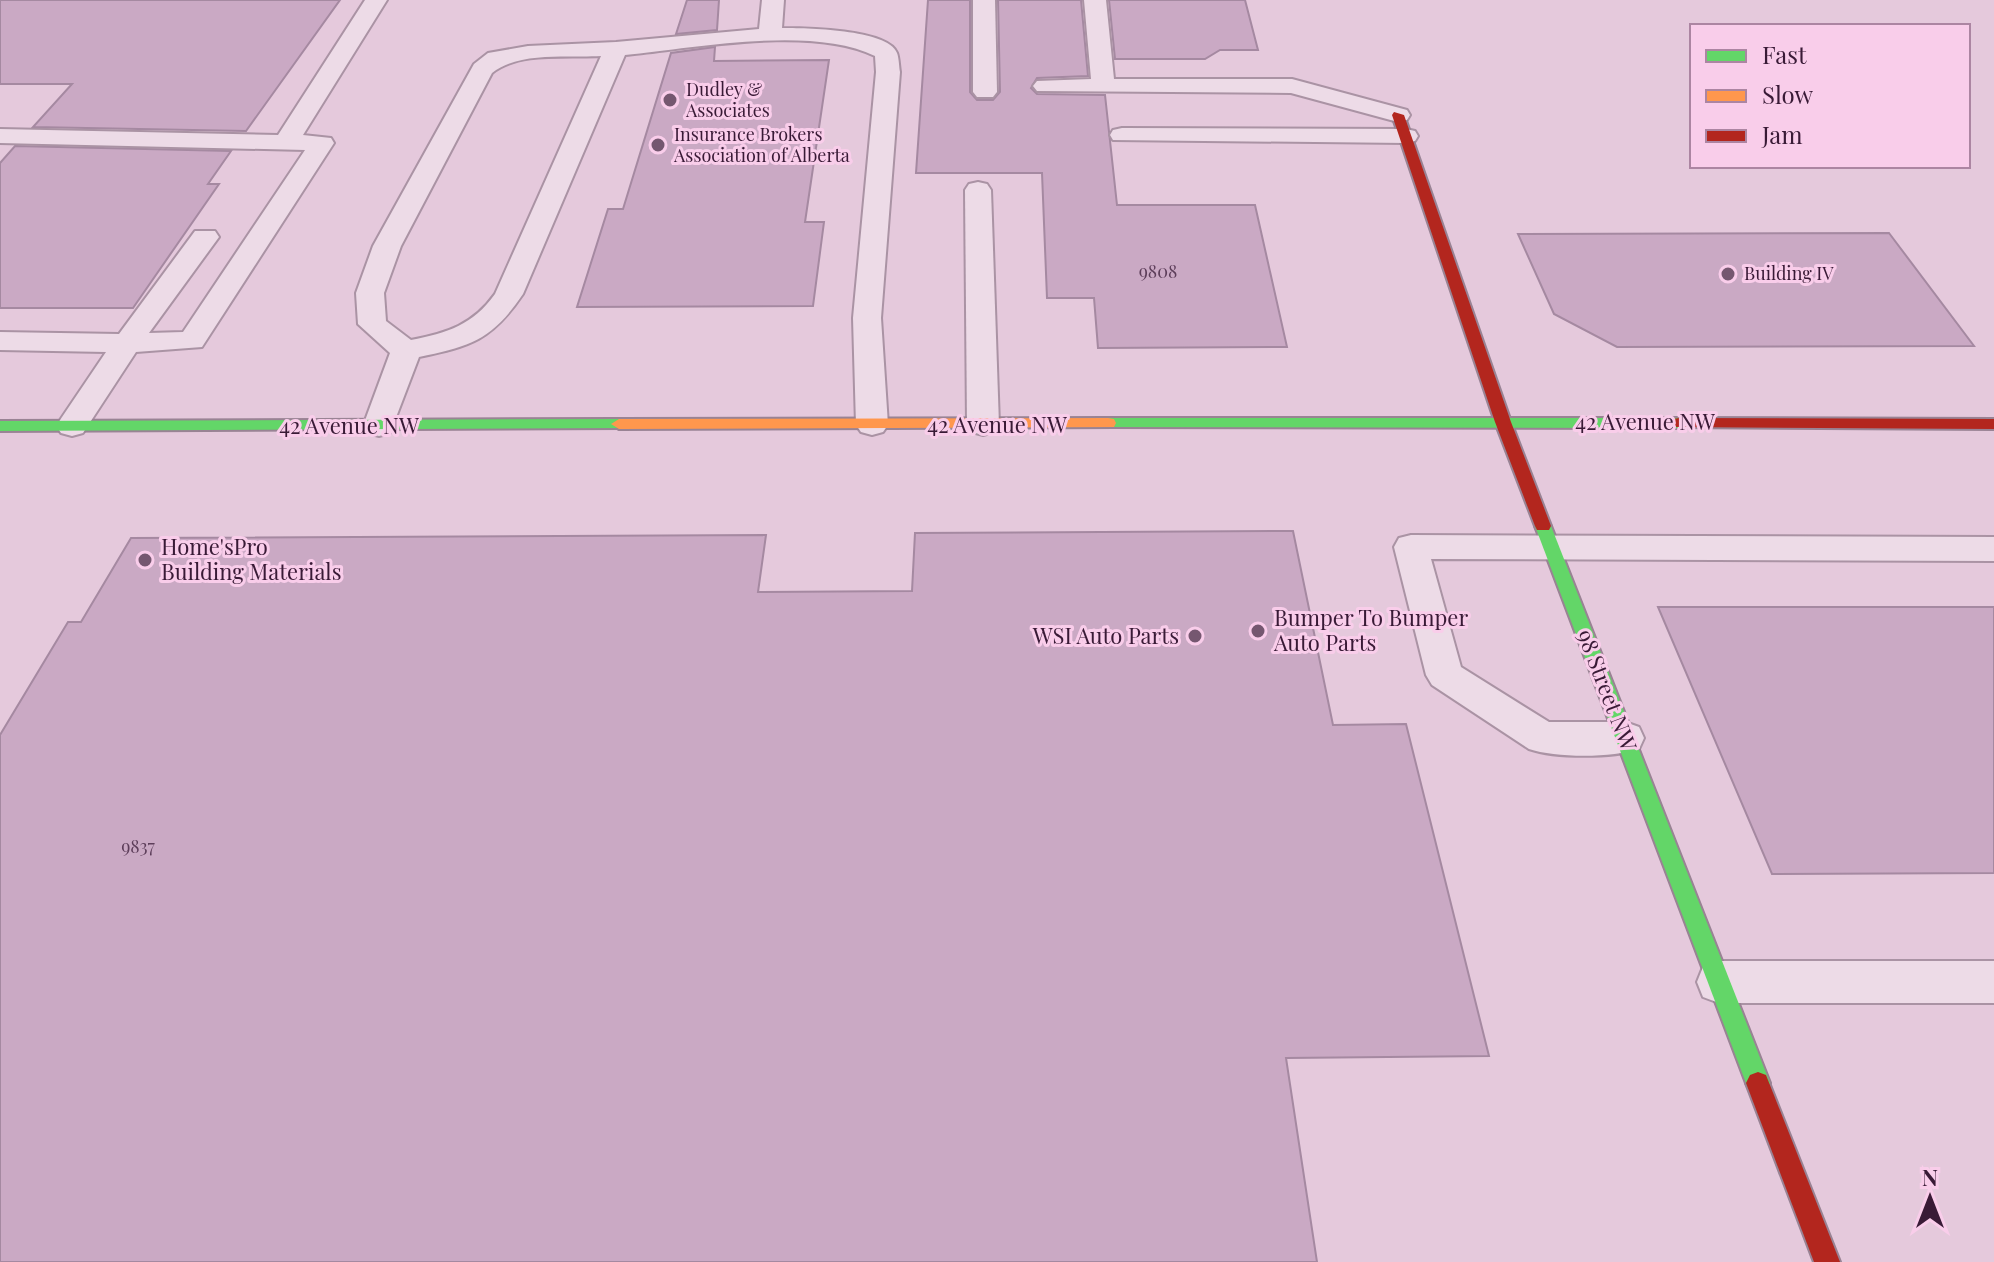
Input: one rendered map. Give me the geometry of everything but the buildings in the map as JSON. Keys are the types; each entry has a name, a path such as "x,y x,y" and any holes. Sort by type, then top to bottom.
{"street":[{"name":"98 Street NW","path":"1402,125 1503,422 1827,1262"},
{"name":"42 Avenue NW","path":"0,426 1503,422 1994,424"}],"lane":[{"path":"286,142 376,0"},
{"path":"770,36 773,0"},
{"path":"984,0 985,92"},
{"path":"1095,0 1103,86"},
{"path":"406,351 372,324 370,293 387,246 482,69 496,58 528,53 770,36 855,38 875,44 886,53 888,72 867,318 872,425"},
{"path":"406,351 470,336 494,320 509,294 616,49"},
{"path":"1045,86 1292,86 1402,125"},
{"path":"1122,135 1402,125"},
{"path":"0,136 322,143 192,341 0,341"},
{"path":"978,190 983,425"},
{"path":"72,426 127,343 205,237"},
{"path":"379,426 406,351"},
{"path":"1625,738 1543,738 1445,675 1411,547 1994,549"},
{"path":"1719,982 1994,982"}],"traffic: fast":[{"path":"1108,423 1679,423"},
{"path":"0,426 619,424"},
{"path":"1543,526 1758,1083"}],"traffic: slow":[{"path":"619,424 1108,423"}],"traffic: jam":[{"path":"1398,115 1503,422 1543,526"},
{"path":"1679,423 1994,424"},
{"path":"1758,1083 1827,1262"}],"place":[{"name":"Dudley & Associates","path":"670,100"},
{"name":"Insurance Brokers Association of Alberta","path":"658,145"},
{"name":"Building IV","path":"1728,274"},
{"name":"Home'sPro Building Materials","path":"145,560"},
{"name":"Bumper To Bumper Auto Parts","path":"1258,631"},
{"name":"WSI Auto Parts","path":"1195,636"}]}
